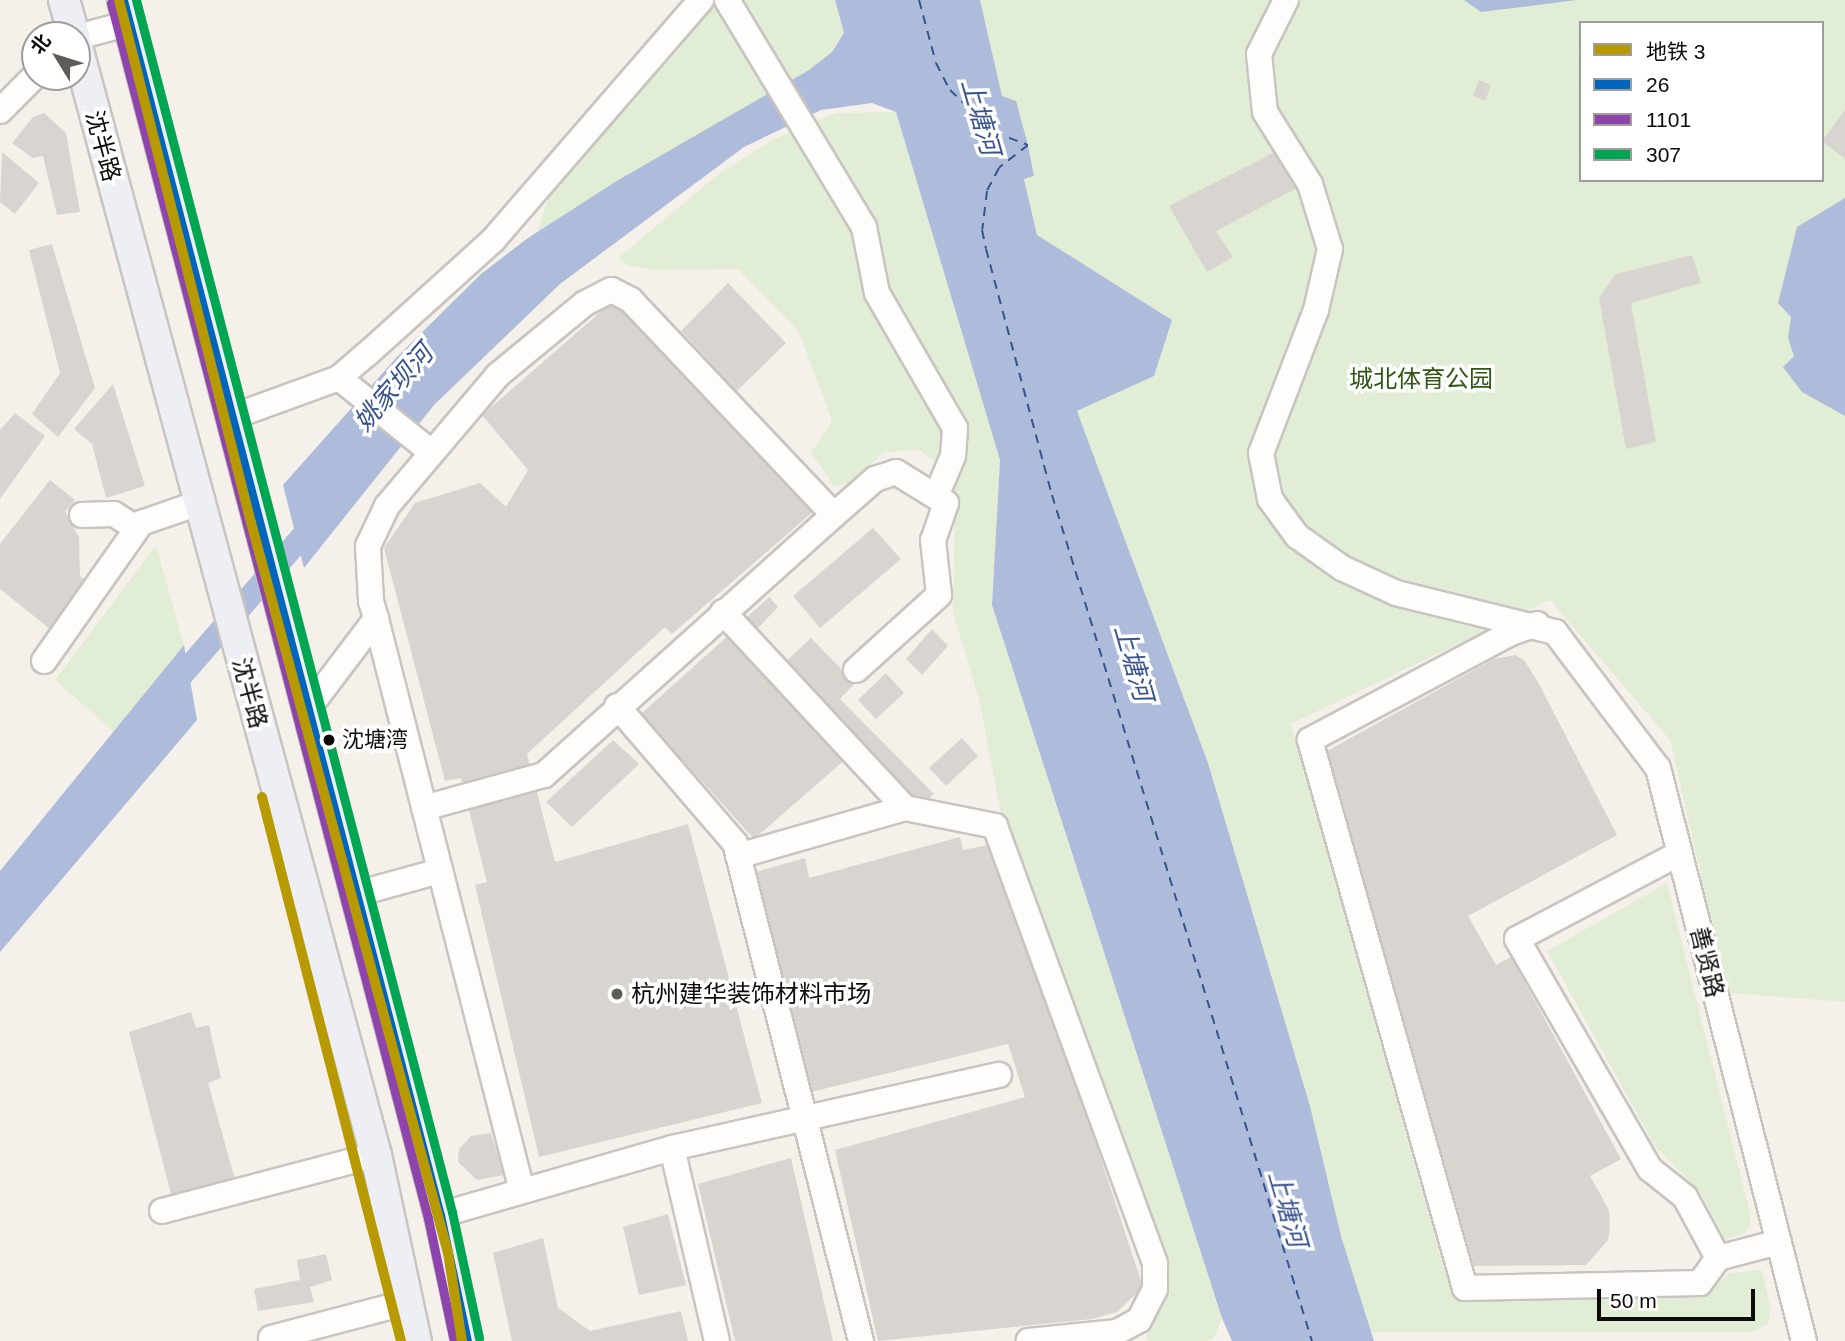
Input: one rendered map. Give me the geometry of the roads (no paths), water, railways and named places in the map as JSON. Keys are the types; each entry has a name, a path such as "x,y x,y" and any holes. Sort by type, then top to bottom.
{"main road":[{"path":"64,0 70,21"},
{"path":"127,12 440,1215 467,1341"},
{"name":"沈半路","path":"89,91 376,1155 416,1341"}],"street":[{"path":"232,417 347,384 493,240 701,0"},
{"path":"727,0 807,138 864,227 877,293 956,428 953,456 936,496"},
{"path":"1286,0 1259,54 1265,112 1310,184 1330,249 1316,310 1261,453 1270,499 1297,536 1342,568 1396,593 1537,624"},
{"path":"91,29 127,12"},
{"path":"0,111 21,90"},
{"path":"522,1191 376,619 368,546 387,506 424,446 498,375 584,304 611,290 631,300 834,515"},
{"path":"347,384 424,446"},
{"path":"424,808 544,775 617,706 875,479 896,472 946,503 933,540 939,595 856,670"},
{"path":"44,661 141,523 199,503"},
{"path":"82,516 114,514 137,529"},
{"path":"723,612 905,808"},
{"path":"308,709 376,619"},
{"path":"1537,624 1310,740 1465,1288 1700,1283 1718,1258 1779,1242"},
{"name":"善贤路","path":"1537,624 1555,632 1658,768 1804,1341"},
{"path":"617,706 735,843 861,1341"},
{"path":"738,856 905,808 995,826 1155,1264 1155,1289 1139,1320 1117,1332 1028,1341"},
{"path":"1680,853 1517,939 1650,1170 1685,1197 1718,1258"},
{"path":"356,894 440,871"},
{"path":"440,1215 672,1148 999,1074"},
{"path":"672,1148 717,1341"},
{"path":"162,1211 376,1155"},
{"path":"271,1338 408,1302"}],"water":[{"name":"上塘河","path":"835,0 980,0 1002,96 1016,101 1028,145 1034,176 1024,179 1037,235 1172,320 1154,376 1077,411 1208,763 1310,1106 1341,1236 1374,1341 1232,1341 1222,1318 992,605 1000,460 896,112 872,103 821,110 744,147 560,284 434,405 304,568 283,485 396,358 481,274 528,238 615,182 809,70 832,52 844,33"},
{"path":"1464,0 1577,0 1481,12"},
{"path":"1845,198 1845,416 1802,392 1783,367 1794,356 1788,338 1791,317 1778,303 1797,227"},
{"path":"184,645 197,720 0,952 0,871"}],"waterway":[{"name":"姚家坝河","path":"169,689 316,519"}],"metro line":[{"name":"3","path":"119,0 249,515 448,1253 462,1341"},
{"name":"3","path":"262,797 401,1341"}],"place":[{"name":"沈塘湾","path":"329,740"},
{"name":"杭州建华装饰材料市场","path":"617,994"}],"park label":[{"name":"城北体育公园","path":"1421,379"}]}
